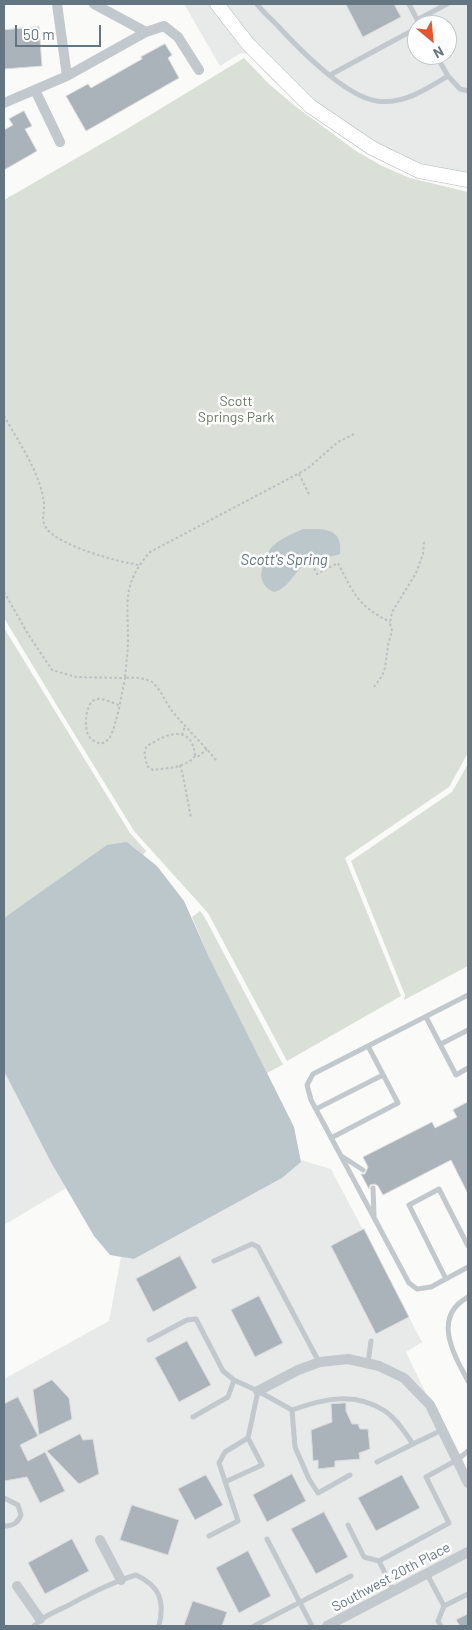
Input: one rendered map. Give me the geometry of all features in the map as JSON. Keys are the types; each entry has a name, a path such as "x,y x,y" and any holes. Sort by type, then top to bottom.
{"street":[{"path":"57,4 67,76"},
{"path":"94,4 146,32"},
{"path":"216,4 248,44 310,106 372,148 419,170 468,180"},
{"path":"4,103 67,76 146,32 164,26 178,37 199,70"},
{"path":"35,90 60,142"},
{"path":"258,1391 298,1370 320,1362 348,1359 379,1366 404,1378 430,1405 468,1483"},
{"path":"100,1540 121,1580"},
{"name":"Southwest 20th Place","path":"327,1626 468,1552"},
{"path":"17,1586 37,1623"}],"lane":[{"path":"257,4 292,41 330,75 358,94 377,101 400,101 448,76"},
{"path":"409,4 415,15"},
{"path":"430,15 447,4"},
{"path":"330,75 407,33"},
{"path":"442,65 448,76 460,89 468,91"},
{"path":"468,995 313,1074 307,1085 311,1100 409,1283 417,1289 431,1287 468,1267"},
{"path":"426,1017 456,1075 468,1068"},
{"path":"441,1044 468,1030"},
{"path":"331,1138 398,1103 368,1046"},
{"path":"316,1109 383,1075"},
{"path":"341,1156 363,1170"},
{"path":"373,1188 375,1219"},
{"path":"446,1279 409,1205 438,1189 468,1246"},
{"path":"214,1261 252,1244 258,1247 320,1362"},
{"path":"468,1297 451,1312 447,1324 448,1334 468,1381"},
{"path":"149,1340 187,1320 196,1319 223,1371 234,1380 292,1410 313,1403 341,1398 364,1401 386,1411 413,1444"},
{"path":"368,1363 371,1341"},
{"path":"193,1417 228,1397 234,1380"},
{"path":"225,1482 262,1465 248,1438 258,1391"},
{"path":"292,1410 295,1447 309,1479 318,1493 350,1475"},
{"path":"377,1462 442,1429"},
{"path":"209,1536 238,1520 219,1463 225,1452 248,1438"},
{"path":"348,1525 364,1557 379,1561 449,1523 426,1477 457,1460 468,1451"},
{"path":"4,1498 18,1505 22,1515 15,1524 4,1526"},
{"path":"267,1539 312,1626"},
{"path":"379,1561 394,1591"},
{"path":"428,1574 444,1606"},
{"path":"37,1623 121,1580 136,1575 149,1581 160,1596 161,1617 159,1626"},
{"path":"254,1626 351,1576"},
{"path":"441,1626 438,1621 444,1606 468,1594"}],"path":[{"path":"4,416 28,458 39,483 44,503 43,519 47,529 65,542 125,563 139,565"},
{"path":"119,705 100,699 89,703 87,707 86,728 89,736 94,741 101,744 106,742 111,735 119,705 125,678 129,585 139,565 150,552 299,474 338,442 354,434"},
{"path":"299,474 309,494"},
{"path":"374,687 384,671 392,630 390,623 392,612 421,562 424,541"},
{"path":"312,564 317,574 338,563 349,586 362,604 390,623"},
{"path":"4,592 28,634 52,670 76,678 125,678 150,681 171,710 216,760"},
{"path":"182,735 185,726"},
{"path":"195,756 193,744 189,739 173,733 150,744 145,751 147,766 153,770 190,762 195,756 199,756 207,749"},
{"path":"180,765 191,818"}],"shaded area":[{"path":"184,4 209,4 245,49 295,99 272,80 248,54 241,53 220,66"},
{"path":"224,4 468,4 468,173 420,164 374,142 314,101 253,40"},
{"path":"4,1071 66,1188 4,1225"},
{"path":"301,1160 331,1169 422,1342 406,1352 468,1479 468,1626 4,1626 4,1379 109,1321 121,1257 134,1259 282,1178"}],"green space":[{"name":"Scott Springs Park","path":"244,58 269,84 295,106 356,151 382,166 410,178 468,192 468,753 449,787 345,858 401,996 287,1061 208,913 134,831 4,618 4,200 127,129"},
{"path":"4,628 130,833 146,851 143,855 127,842 4,918"},
{"path":"468,764 468,966 404,1000 405,995 351,861 452,792"},
{"path":"200,911 284,1064 267,1073 209,957 192,917"}],"water":[{"name":"Scott's Spring","path":"303,529 325,530 335,534 340,545 340,554 309,561 304,564 284,587 274,592 265,586 261,574 270,549 280,540"},
{"path":"127,842 157,866 184,901 209,957 294,1127 301,1162 282,1178 134,1259 110,1255 94,1236 52,1164 4,1071 4,918 107,845"}],"building":[{"path":"346,4 394,4 401,17 363,37"},
{"path":"39,27 42,66 4,69 4,30"},
{"path":"165,44 172,55 168,58 179,78 86,131 66,96 88,84 91,88"},
{"path":"24,111 32,126 25,129 37,151 4,170 4,130 13,125 9,119"},
{"path":"468,1102 468,1194 451,1160 383,1195 375,1184 370,1185 369,1189 361,1174 365,1174 368,1167 363,1157 432,1122 435,1128 457,1117 453,1110"},
{"path":"364,1229 409,1317 376,1334 331,1246"},
{"path":"180,1256 197,1288 153,1312 136,1279"},
{"path":"259,1296 283,1343 255,1357 231,1310"},
{"path":"187,1341 211,1385 179,1402 155,1358"},
{"path":"52,1380 69,1398 72,1419 39,1435 33,1390"},
{"path":"18,1397 38,1436 20,1445 28,1461 45,1452 65,1491 40,1503 27,1477 4,1481 4,1404"},
{"path":"346,1403 346,1411 352,1424 358,1424 360,1429 368,1429 370,1449 359,1453 360,1459 335,1461 335,1467 318,1469 318,1460 313,1461 311,1430 332,1422 331,1404"},
{"path":"80,1434 83,1440 93,1439 99,1474 79,1484 47,1451"},
{"path":"292,1474 306,1501 267,1522 253,1495"},
{"path":"206,1475 223,1505 195,1520 178,1489"},
{"path":"402,1475 420,1508 376,1531 358,1498"},
{"path":"132,1505 179,1520 168,1555 120,1540"},
{"path":"324,1512 348,1557 316,1574 291,1529"},
{"path":"72,1539 89,1571 45,1594 28,1563"},
{"path":"248,1551 271,1596 239,1613 216,1568"},
{"path":"193,1601 227,1612 222,1626 184,1626"},
{"path":"468,1614 468,1626 460,1626 456,1620"}]}
